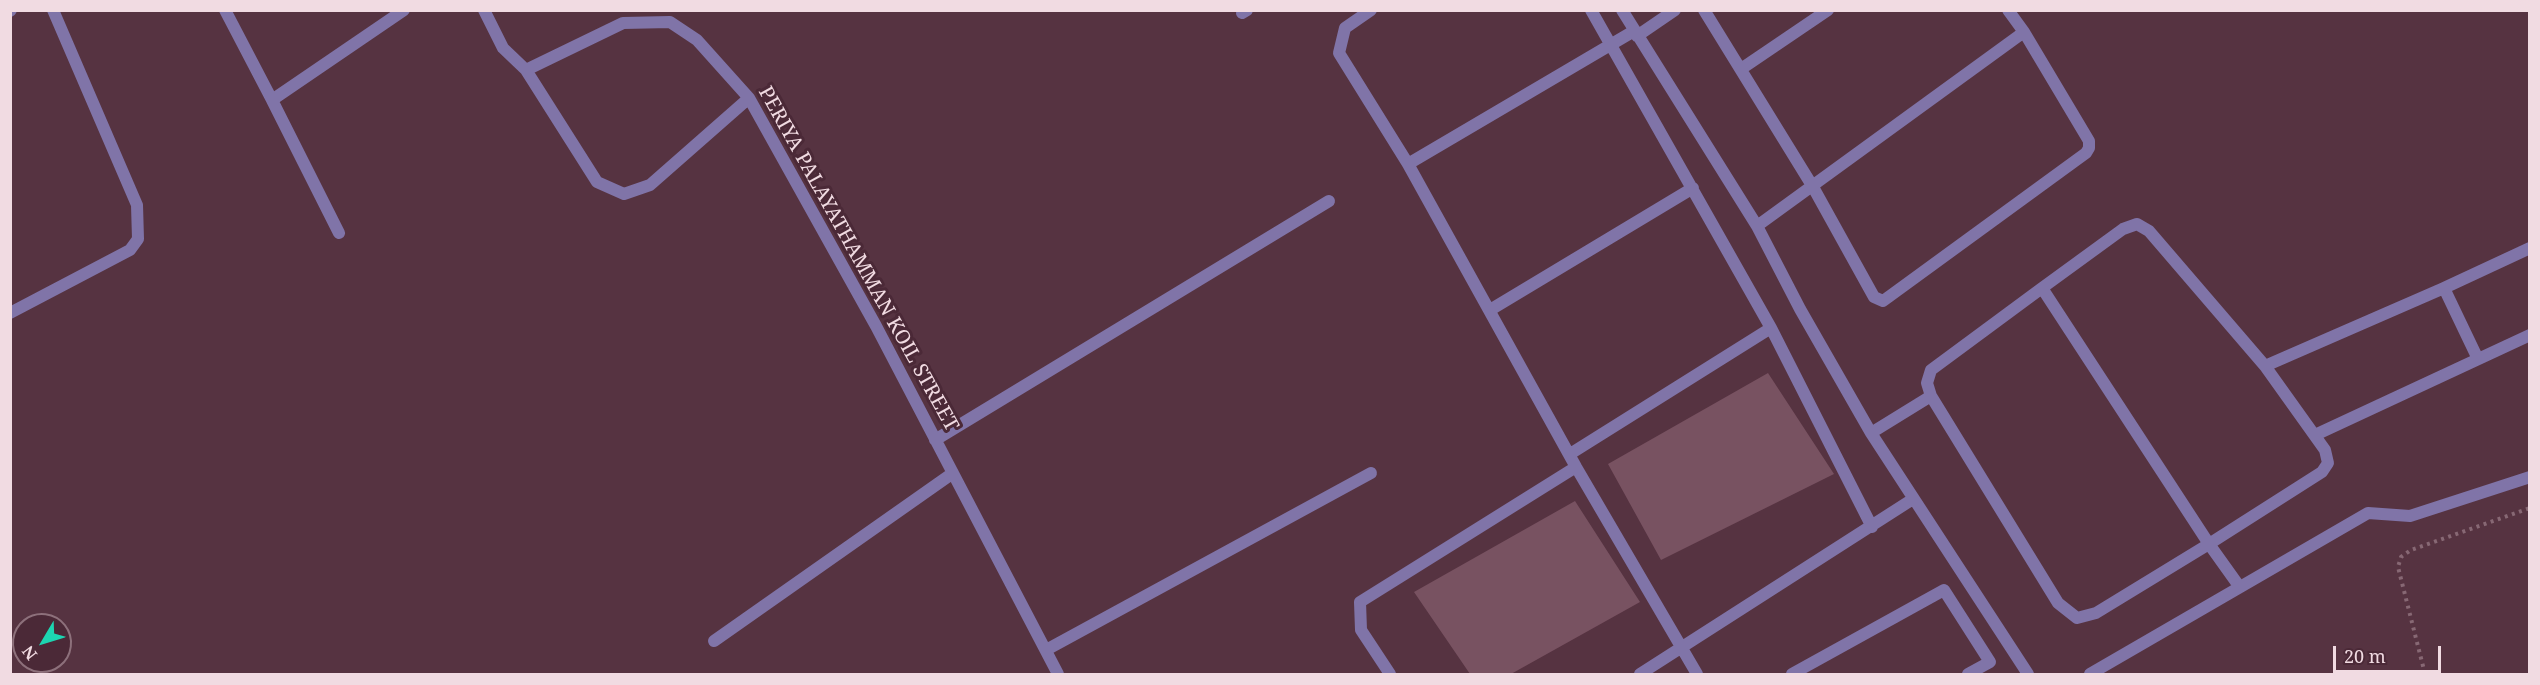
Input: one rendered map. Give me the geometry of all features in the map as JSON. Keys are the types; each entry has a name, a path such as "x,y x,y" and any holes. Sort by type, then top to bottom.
{"street":[{"path":"10,313 130,250 138,239 137,205 53,10"},
{"path":"225,10 339,233"},
{"path":"272,100 404,10"},
{"path":"484,10 503,48 526,70 597,182 624,194 650,184 749,98"},
{"path":"1371,10 1345,28 1339,53 1408,164 1576,467 1697,675"},
{"path":"1591,10 1771,328 1872,528"},
{"path":"1622,10 1757,226 1800,309 1871,433 2028,675"},
{"path":"1408,164 1675,10"},
{"path":"1704,10 1813,187 1874,297 1883,301 2086,153 2089,141 2024,32 2008,10"},
{"path":"1741,69 1828,10"},
{"name":"PERIYA PALAYATHAMMAN KOIL STREET","path":"526,70 623,23 670,22 697,40 749,98 876,326 1058,675"},
{"path":"1757,226 2024,32"},
{"path":"1490,310 1693,188"},
{"path":"935,440 1329,201"},
{"path":"2137,224 2149,231 2265,366 2325,450 2328,463 2322,472 2096,613 2077,618 2058,603 1931,396 1927,383 1931,370 2123,229 2137,224"},
{"path":"2265,366 2444,288 2529,248"},
{"path":"2042,288 2209,544 2239,586"},
{"path":"2444,288 2477,357"},
{"path":"1570,454 1771,328"},
{"path":"2315,435 2477,357 2529,335"},
{"path":"1871,433 1931,396"},
{"path":"1390,675 1361,630 1360,602 1576,467"},
{"path":"714,641 953,473"},
{"path":"1046,650 1371,473"},
{"path":"2090,675 2239,586 2368,513 2410,516 2529,477"},
{"path":"1640,675 1913,500"},
{"path":"1791,675 1944,590 1990,662 1968,675"}],"path":[{"path":"2425,675 2398,567 2401,557 2411,550 2529,508"}],"building":[{"path":"1768,373 1834,474 1661,560 1608,464"},
{"path":"1575,501 1640,602 1511,674 1470,674 1414,592"}]}
